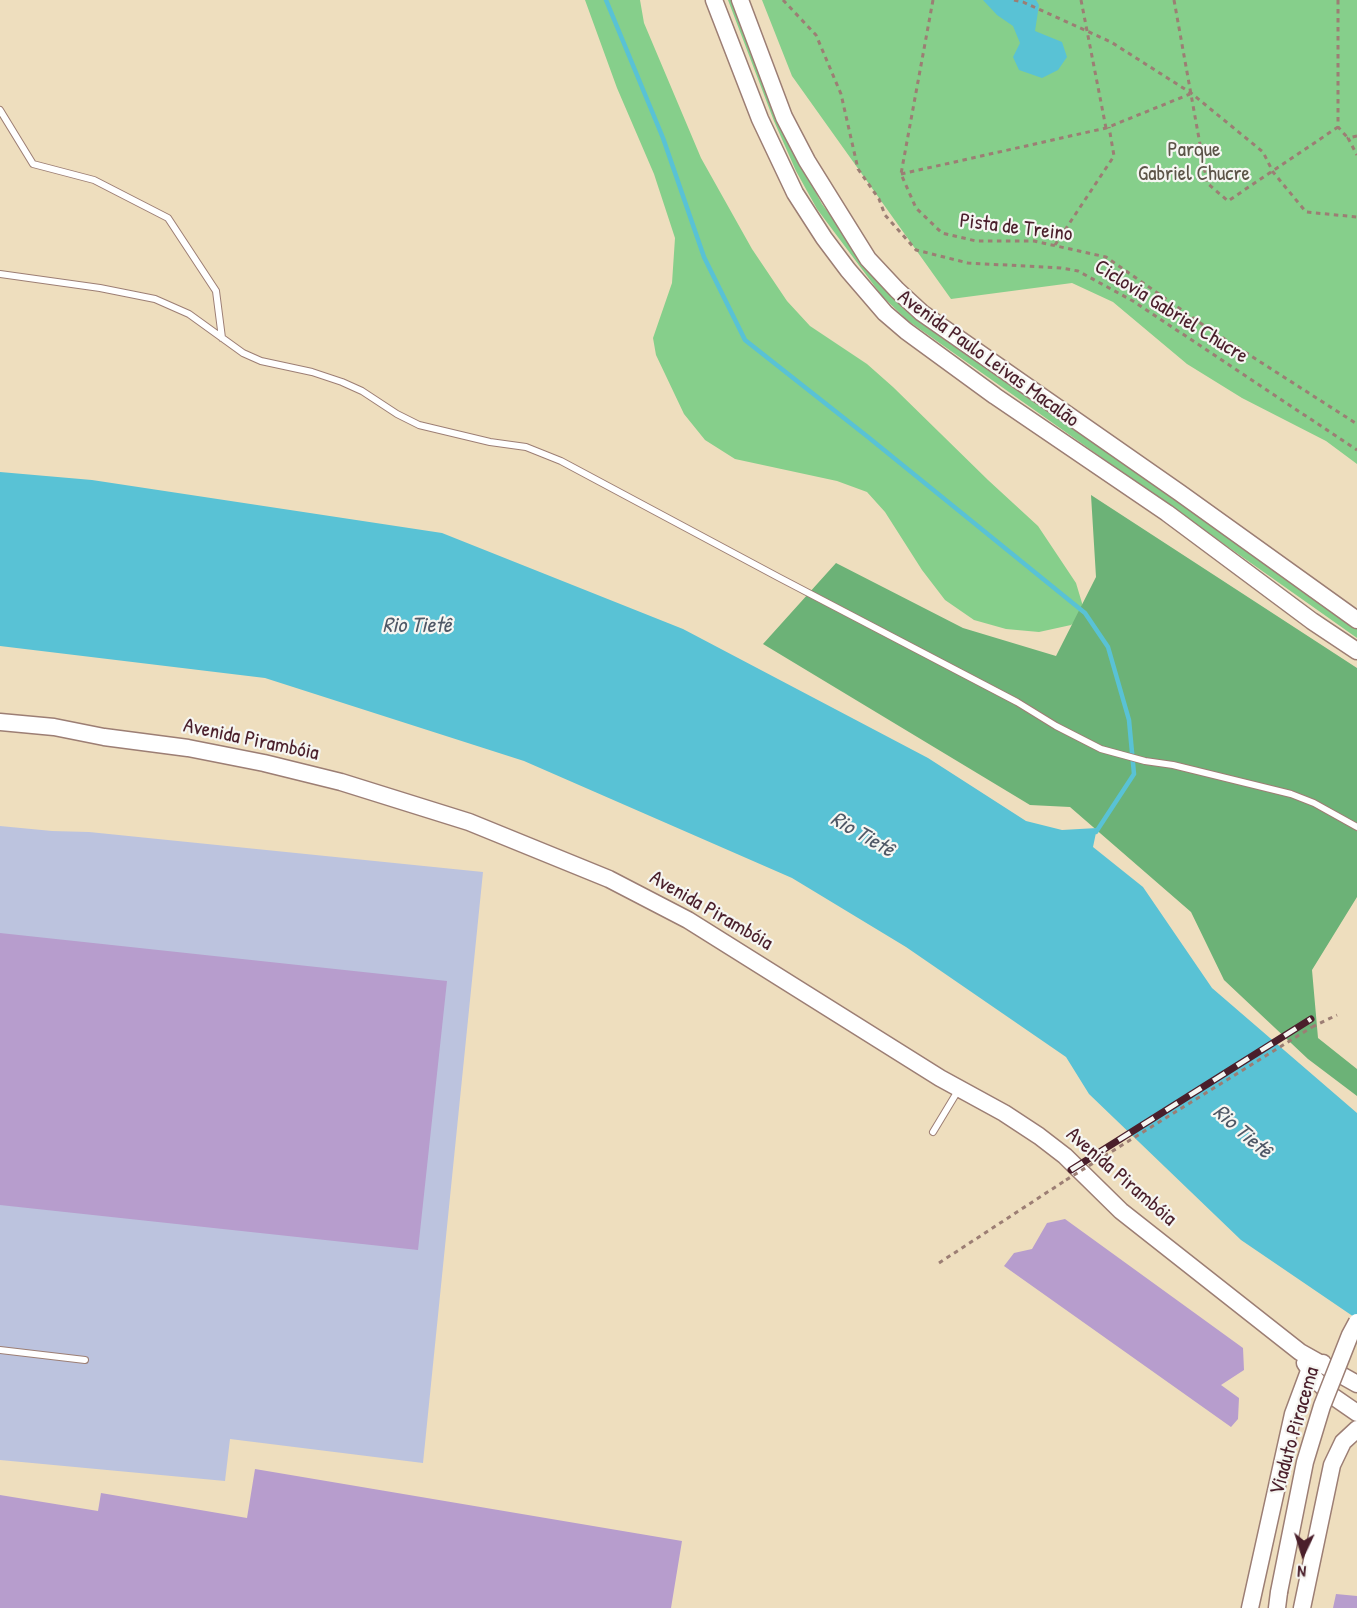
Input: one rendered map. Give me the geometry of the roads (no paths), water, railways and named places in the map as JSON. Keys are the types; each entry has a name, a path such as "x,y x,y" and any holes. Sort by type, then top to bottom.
{"main road":[{"name":"Avenida Paulo Leivas Macalão","path":"714,0 759,119 795,193 824,238 885,313 995,396 1167,513 1312,621 1357,651"},
{"name":"Avenida Paulo Leivas Macalão","path":"740,0 784,117 799,147 861,250 897,290 922,313 1357,620"},
{"name":"Avenida Pirambóia","path":"0,722 54,727 104,737 188,748 264,763 341,782 469,822 609,879 688,920 959,1089 1004,1113 1048,1143 1065,1156 1121,1211 1300,1352 1316,1367 1331,1395 1357,1413"},
{"name":"Viaduto Piracema","path":"1277,1602 1305,1462 1322,1406 1357,1322"},
{"path":"1250,1608 1293,1414 1316,1367 1357,1384"},
{"path":"1302,1608 1332,1466 1342,1442 1357,1429"}],"lane":[{"path":"0,110 33,164 94,180 168,218 216,291 222,338"},
{"path":"0,274 100,288 154,299 189,314 243,353 261,361 312,372 342,382 418,425 490,442 526,447 561,461 767,572 1017,702 1056,726 1101,749 1291,794 1314,802 1357,827"},
{"path":"933,1132 959,1089"},
{"path":"0,1350 85,1360"}],"water":[{"path":"983,0 1036,0 1039,5 1035,31 1062,42 1067,57 1058,70 1042,78 1019,70 1013,57 1020,43 1013,26 997,15"},
{"name":"Rio Tietê","path":"0,472 92,480 442,533 683,629 928,758 1026,821 1062,830 1097,828 1093,847 1143,887 1212,988 1357,1113 1357,1319 1241,1240 1089,1094 1066,1057 906,947 792,878 524,761 265,678 0,646"}],"waterway":[{"path":"606,0 663,138 704,257 745,340 1085,613 1108,647 1129,720 1134,774 1096,832"}],"railway":[{"path":"1071,1170 1311,1019"}],"park label":[{"name":"Parque Gabriel Chucre","path":"1194,162"}]}
